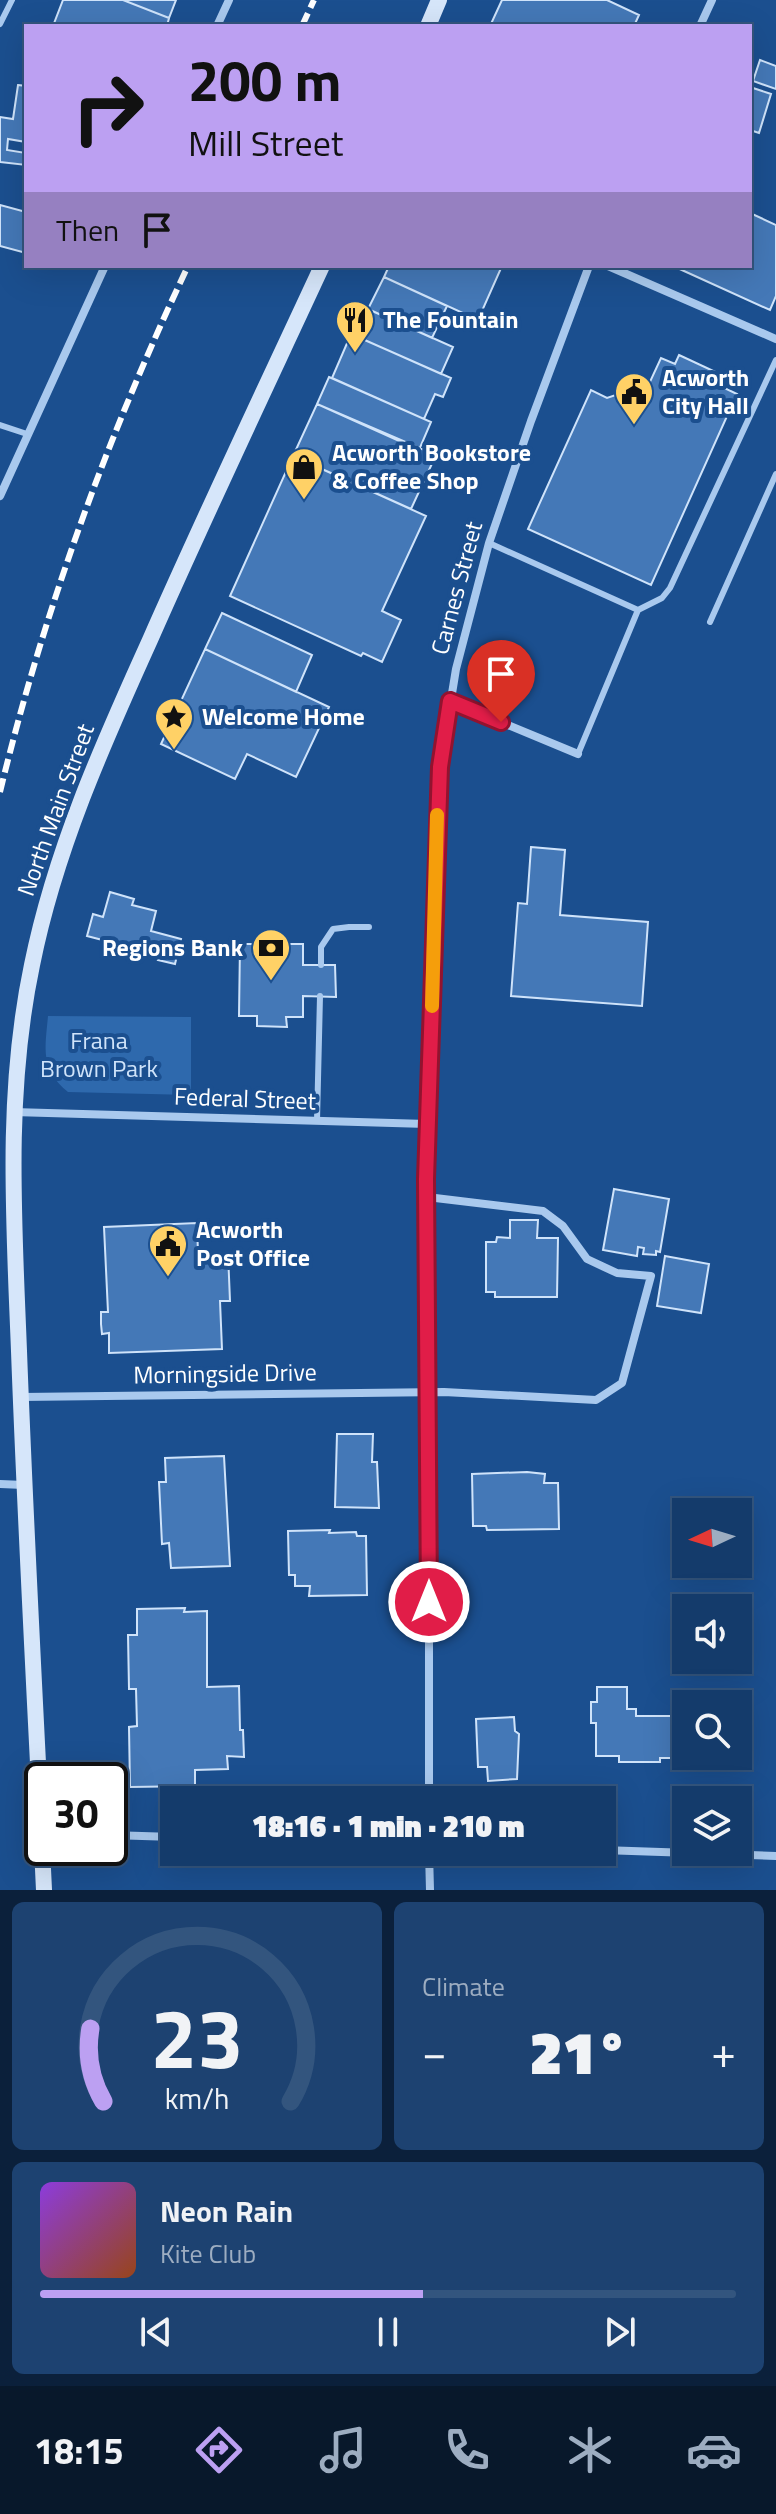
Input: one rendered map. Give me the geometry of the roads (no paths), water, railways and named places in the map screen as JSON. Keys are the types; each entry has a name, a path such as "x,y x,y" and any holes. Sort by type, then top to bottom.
{"main road":[{"path":"429,24 439,0"},
{"name":"North Main Street","path":"38,1762 12,1171 18,1048 32,964 48,895 105,740 321,268"},
{"name":"North Main Street","path":"43,1866 44,1890"}],"street":[{"path":"218,24 229,0"},
{"path":"701,24 712,0"},
{"path":"0,496 104,268"},
{"name":"Carnes Street","path":"429,1786 427,1124 440,767 456,669 489,543 588,268"},
{"path":"613,268 776,339"},
{"path":"450,701 578,754"},
{"name":"Federal Street","path":"13,1112 427,1124"},
{"name":"Morningside Drive","path":"20,1397 429,1392 596,1400 622,1383 651,1276 617,1273 587,1259 563,1226 543,1211 427,1197"},
{"path":"0,1484 24,1485"},
{"path":"128,1836 160,1837"},
{"path":"616,1850 776,1856"},
{"path":"429,1866 430,1890"}],"lane":[{"path":"0,24 12,0"},
{"path":"578,754 638,610 662,598 670,588 776,360"},
{"path":"0,425 27,434"},
{"path":"710,622 776,474"},
{"path":"489,543 638,610"},
{"path":"321,965 321,947 333,929 369,927"},
{"path":"317,1121 320,996"}],"railway":[{"path":"303,24 314,0"},
{"path":"0,792 17,724 80,524 131,394 187,268"}],"place":[{"name":"The Fountain","path":"355,354"},
{"name":"Acworth City Hall","path":"634,426"},
{"name":"Acworth Bookstore & Coffee Shop","path":"304,501"},
{"name":"Welcome Home","path":"174,751"},
{"name":"Regions Bank","path":"271,982"},
{"name":"Acworth Post Office","path":"168,1278"}],"park label":[{"name":"Frana Brown Park","path":"99,1055"}]}
